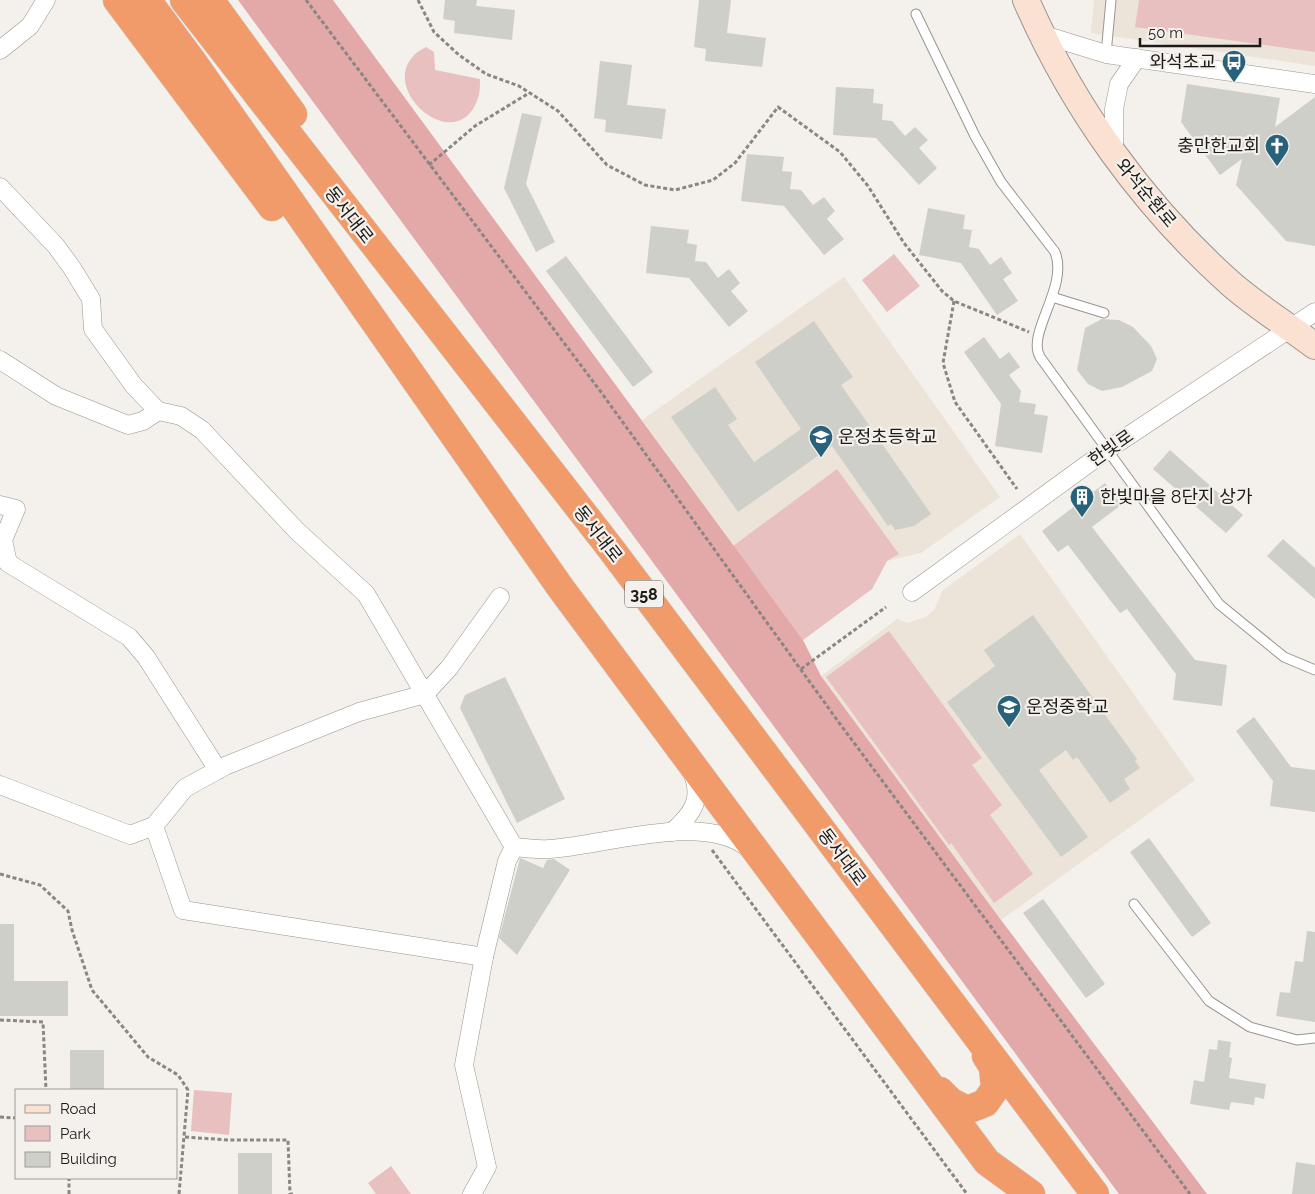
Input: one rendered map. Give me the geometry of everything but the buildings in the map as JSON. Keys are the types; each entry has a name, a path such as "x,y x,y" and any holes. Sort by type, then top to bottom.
{"highway":[{"path":"117,0 560,588 987,1162 1032,1194"},
{"path":"147,0 193,62 560,588"},
{"name":"동서대로","path":"184,0 611,549 1095,1194"},
{"path":"210,0 611,549"},
{"path":"915,1065 950,1101 967,1110 985,1103 995,1089 993,1067 970,1027"}],"street":[{"path":"0,50 30,26 46,0"},
{"name":"와석순환로","path":"1026,0 1041,34 1100,138 1170,224 1224,277 1315,346"},
{"path":"1041,34 1106,54 1315,84"},
{"path":"1114,155 1114,109 1119,84 1137,58"},
{"path":"0,187 56,246 90,299 93,328 134,386 158,411 181,416 202,430 297,531 366,594 514,847"},
{"name":"한빛로","path":"912,592 1107,450 1315,312"},
{"path":"0,360 56,396 128,425 143,421 158,411"},
{"path":"0,505 16,509 3,540 8,562 129,637 146,657 218,770"},
{"path":"0,785 130,836 154,826 185,788 218,770 360,712 425,694 449,668 500,597"},
{"path":"675,742 692,773 696,797 696,804 678,832"},
{"path":"154,826 183,910 484,957"},
{"path":"514,847 548,850 678,832 721,833 744,844 764,862"},
{"path":"472,1194 487,1167 464,1065 484,957 507,861 514,847"}],"lane":[{"path":"1106,54 1111,0"},
{"path":"916,14 975,136 1001,182 1055,252 1058,260 1059,277 1039,336 1037,351 1040,357 1219,604 1284,657 1315,670"},
{"path":"1052,297 1104,313"},
{"path":"1134,904 1209,1000 1250,1027 1297,1040 1315,1038"}],"path":[{"path":"306,0 601,392 801,669 1190,1194"},
{"path":"418,0 434,32 458,55 486,74 519,86 558,111 607,165 645,185 675,190 712,180 736,163 778,107 840,152 868,186 904,243 942,291 954,301 1039,336"},
{"path":"429,164 475,126 530,93"},
{"path":"954,301 943,363 954,402 1017,489"},
{"path":"801,669 886,607"},
{"path":"678,832 712,850 967,1194"},
{"path":"0,874 40,885 68,911 72,930 92,990 148,1057 178,1074 188,1090 179,1194"},
{"path":"0,1020 43,1022 46,1089"},
{"path":"0,1117 15,1118"},
{"path":"185,1137 228,1140 288,1140 290,1194 295,1194"},
{"path":"69,1179 69,1194"}],"shaded area":[{"path":"238,0 333,0 803,640 821,676 1207,1194 1119,1194"},
{"path":"1094,0 1315,0 1315,66 1091,33"},
{"name":"운정초등학교","path":"844,277 1000,497 921,553 887,561 872,589 803,640 642,420"},
{"name":"운정중학교","path":"1020,534 1195,780 1001,920 821,676 897,619 907,623 926,617 934,610 943,590"}],"green space":[{"path":"1139,0 1315,0 1315,52 1135,27"},
{"path":"426,47 434,52 435,70 480,79 478,98 467,116 452,122 436,119 421,109 409,94 405,77 410,61"},
{"path":"894,254 920,286 887,312 862,280"},
{"path":"837,469 899,554 887,561 872,589 803,640 733,546"},
{"path":"889,631 982,758 972,765 1002,805 990,815 1033,874 994,903 951,843 949,845 826,677"},
{"path":"194,1090 232,1093 229,1135 191,1131"},
{"path":"391,1166 411,1194 376,1194 368,1183"}],"place":[{"name":"와석초교","path":"1234,83"},
{"name":"충만한교회","path":"1277,167"},
{"name":"운정초등학교","path":"821,458"},
{"name":"한빛마을 8단지 상가","path":"1082,518"},
{"name":"운정중학교","path":"1009,728"}]}
